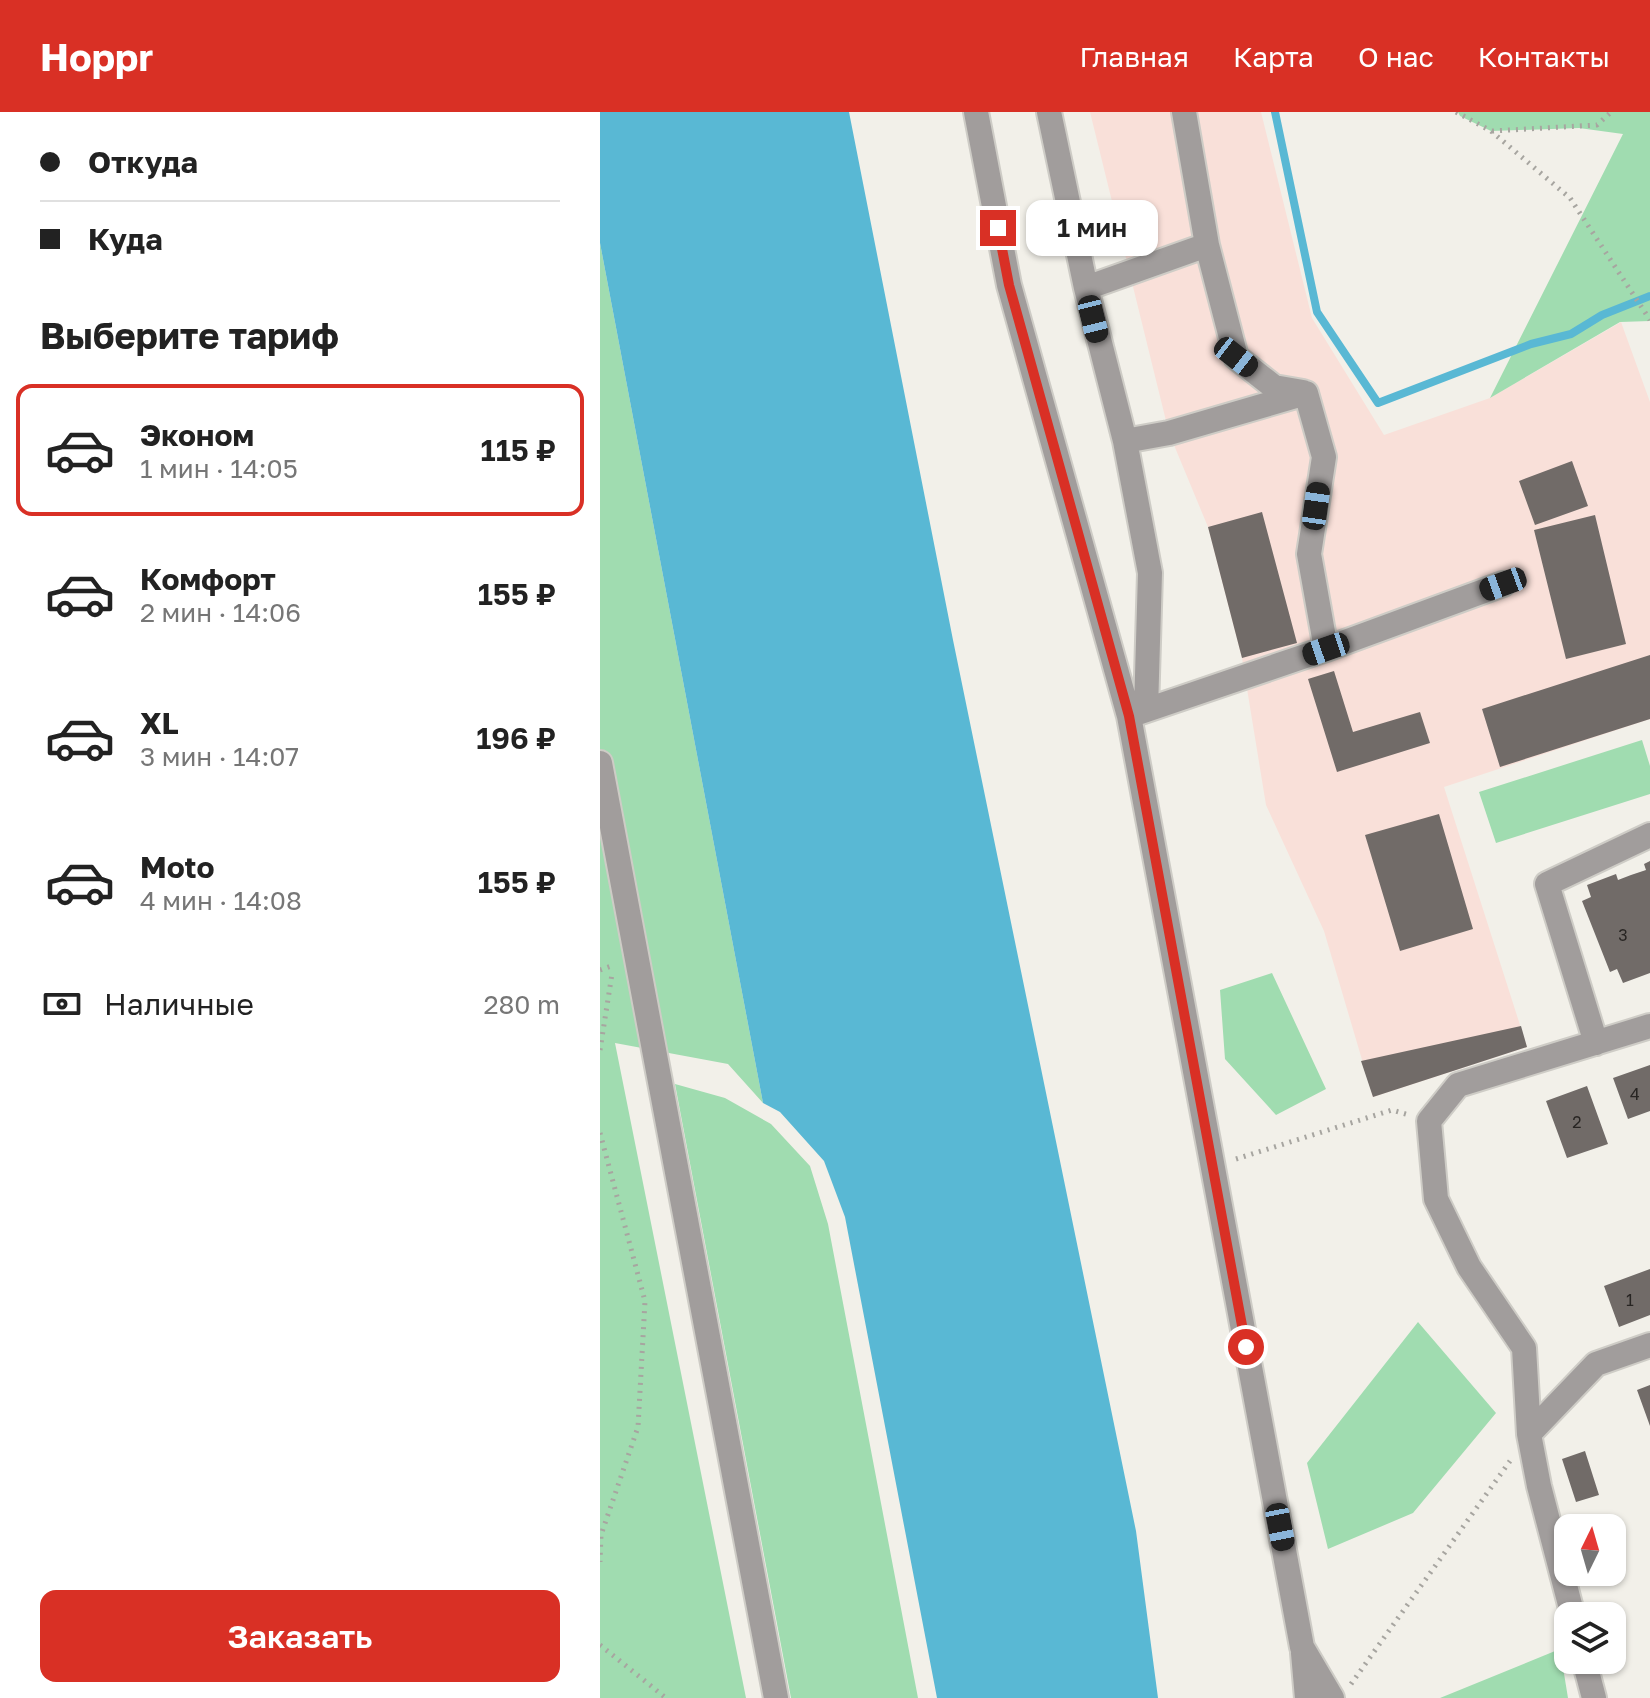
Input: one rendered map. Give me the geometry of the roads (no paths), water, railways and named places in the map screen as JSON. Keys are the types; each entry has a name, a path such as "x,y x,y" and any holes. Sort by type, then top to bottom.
{"street":[{"path":"976,112 1009,285 1138,713 1212,1167 1302,1647 1307,1698"},
{"path":"1049,112 1086,288 1125,441 1150,573 1138,713"},
{"path":"1184,112 1207,245 1236,357 1274,387 1306,393"},
{"path":"1086,288 1207,245"},
{"path":"1125,441 1169,433 1306,393"},
{"path":"1306,393 1324,457 1309,554 1326,649"},
{"path":"1138,713 1503,584"},
{"path":"600,763 776,1698"},
{"path":"1596,1043 1547,884 1650,835"},
{"path":"1569,1602 1539,1486 1529,1434 1524,1348 1469,1267 1436,1199 1429,1121 1458,1085 1650,1026"},
{"path":"1529,1434 1596,1364 1650,1345"},
{"path":"1302,1647 1341,1692"},
{"path":"1588,1674 1594,1698"}],"water":[{"path":"600,112 849,112 953,640 1136,1531 1158,1698 937,1698 845,1217 824,1161 780,1112 763,1103 600,243"}],"waterway":[{"path":"1275,112 1317,312 1378,403 1531,344 1571,334 1602,315 1650,296"}]}
